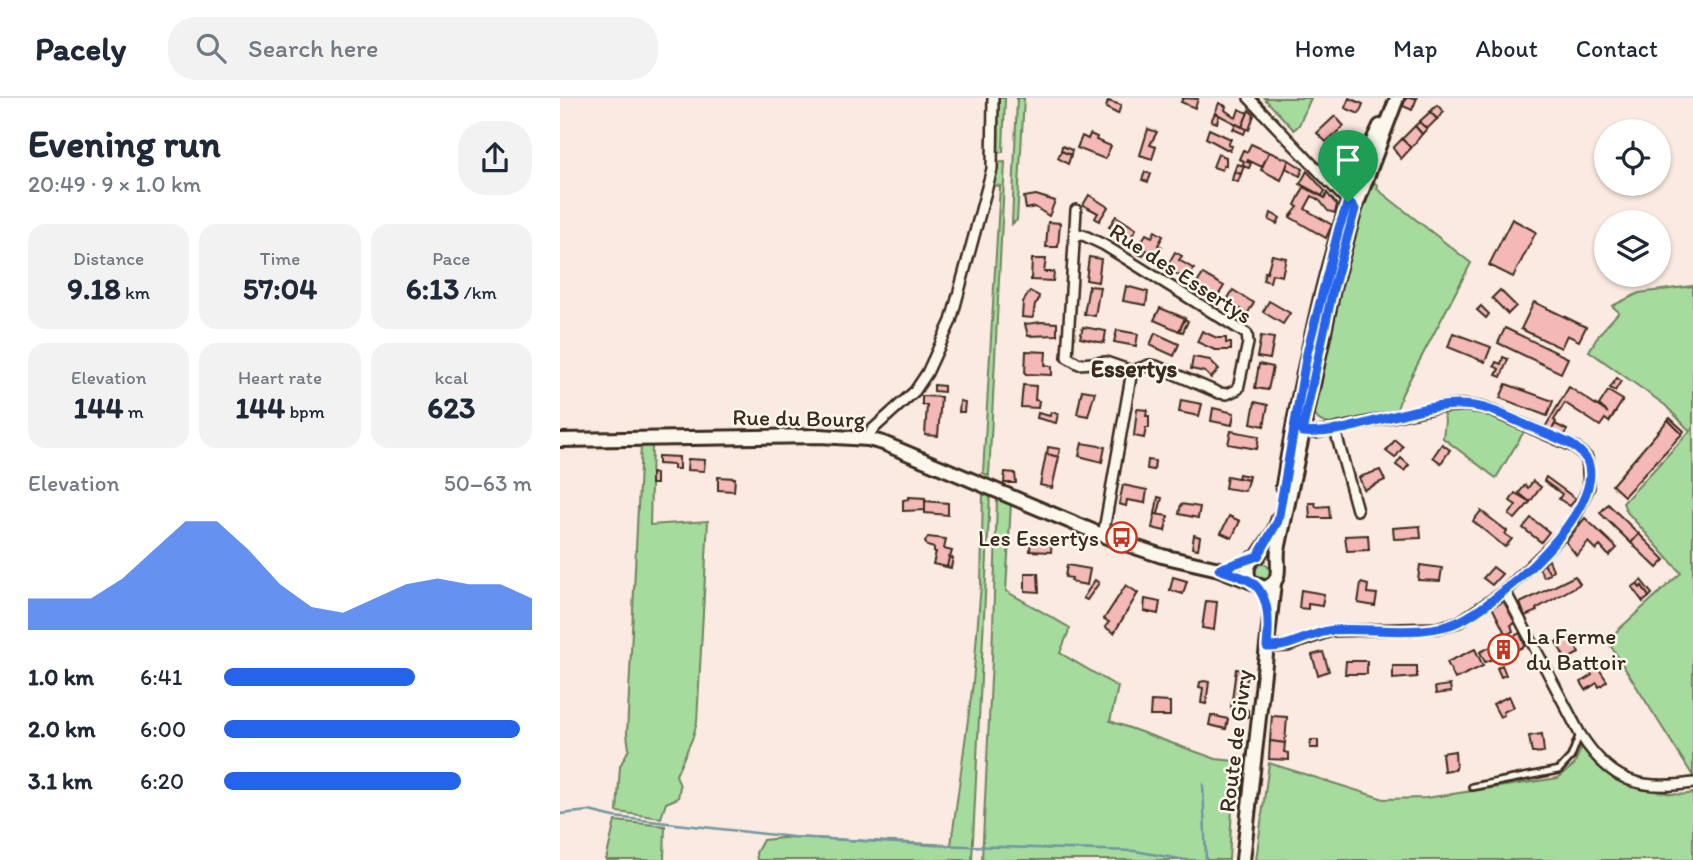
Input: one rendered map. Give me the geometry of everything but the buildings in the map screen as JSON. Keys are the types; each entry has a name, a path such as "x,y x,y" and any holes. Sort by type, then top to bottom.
{"main road":[{"path":"1297,431 1278,521 1247,567 1247,574 1254,584 1264,588 1274,583 1278,577 1277,563 1297,431 1307,353 1339,228 1351,205 1370,146 1396,98"},
{"name":"Rue du Bourg","path":"560,440 820,436 868,439 1102,536 1162,556 1219,569 1254,584"},
{"path":"1255,558 1271,557 1277,563"},
{"name":"Rue du Bourg","path":"1219,569 1255,558"},
{"name":"Route de Givry","path":"1243,860 1274,583"},
{"name":"Route de Givry","path":"1254,584 1265,604 1269,626"}],"street":[{"path":"868,439 872,430 915,391 927,373 951,320 992,169 993,98"},
{"path":"1250,98 1351,205"},
{"name":"Rue des Essertys","path":"1075,236 1083,235 1104,245 1243,331 1248,338 1238,389 1227,394 1156,366 1149,365 1132,371 1106,362 1079,364 1068,357 1076,210"},
{"path":"1102,536 1132,371"},
{"path":"1267,647 1287,646 1331,631 1437,628 1459,622 1505,591 1560,536 1574,519 1589,487 1587,458 1575,447 1485,408 1463,405 1395,415 1316,433 1297,431"},
{"path":"1335,430 1357,510"},
{"path":"1505,591 1580,734 1614,775 1649,785 1693,783"}],"lane":[{"path":"1472,787 1559,770 1571,757 1580,734"}],"green space":[{"path":"997,98 1005,98 1003,152 996,153"},
{"path":"1017,98 1024,98 1017,220 1012,224"},
{"path":"1264,98 1311,98 1294,130"},
{"path":"1005,162 989,476 983,473 1000,186 992,185 995,163"},
{"path":"1372,180 1378,186 1377,189 1471,263 1402,394 1397,409 1332,424 1318,419 1312,407 1350,236"},
{"path":"1693,286 1693,776 1607,640 1681,573 1627,512 1623,503 1690,431 1665,405 1589,351 1600,333 1619,312 1612,306 1639,293"},
{"path":"1475,411 1492,415 1525,430 1496,478 1443,438 1443,413"},
{"path":"641,445 652,445 650,525 708,521 697,722 676,775 680,786 678,798 666,803 661,818 617,812 620,766 629,749 627,734"},
{"path":"983,492 990,495 972,860 757,860 756,853 763,840 793,837 951,845 973,683 981,584"},
{"path":"997,499 1011,503 1006,591 1070,628 1060,653 1118,687 1110,721 1216,759 1244,762 1241,793 1232,808 1229,860 982,860"},
{"path":"1262,564 1268,566 1268,578 1262,580 1256,578 1254,572 1256,566"},
{"path":"1582,746 1599,767 1615,779 1673,794 1693,793 1693,860 1256,860 1269,763 1384,799 1426,798 1558,778 1574,765"},
{"path":"615,821 665,826 664,860 606,860"}],"waterway":[{"path":"1203,784 1206,860"},
{"path":"560,814 589,811 614,817 793,837 932,845 1135,851 1185,860"}],"place":[{"name":"Les Essertys","path":"1122,538"},
{"name":"La Ferme du Battoir","path":"1503,649"}],"district":[{"name":"Essertys","path":"1134,368"}],"route":[{"path":"1348,202 1355,209 1333,289 1302,432 1335,430 1440,407 1463,405 1485,408 1575,447 1587,458 1589,487 1574,519 1560,536 1505,591 1459,622 1437,628 1331,631 1287,646 1267,647 1269,626 1265,604 1258,587 1219,569 1258,556 1278,521 1307,353 1348,202"}]}
